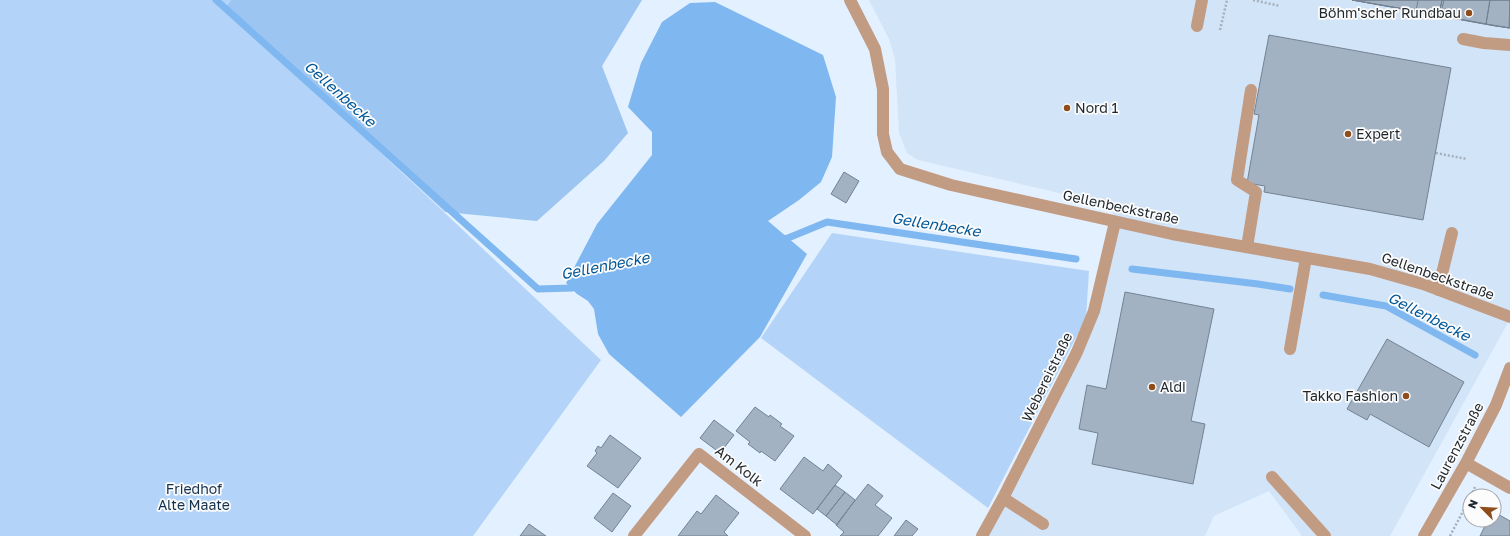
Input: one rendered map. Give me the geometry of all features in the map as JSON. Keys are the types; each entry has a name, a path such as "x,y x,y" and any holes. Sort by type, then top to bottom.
{"street":[{"name":"Gellenbeckstraße","path":"850,0 875,49 883,89 883,134 886,152 900,169 951,185 1115,222 1172,234 1370,269 1438,290 1510,317"},
{"path":"1197,26 1202,0"},
{"path":"1463,39 1510,46"},
{"path":"1247,247 1256,192 1237,180 1251,90"},
{"name":"Webereistraße","path":"982,536 1003,498 1077,352 1094,311 1115,222"},
{"path":"1438,290 1452,232"},
{"path":"1290,349 1306,258"},
{"name":"Laurenzstraße","path":"1424,536 1466,463 1496,405 1510,368"},
{"name":"Am Kolk","path":"634,536 699,454 805,536"},
{"path":"1466,463 1505,485"},
{"path":"1272,477 1325,536"},
{"path":"1003,498 1043,524"}],"path":[{"path":"1220,30 1227,0"},
{"path":"1253,0 1280,6"},
{"path":"1436,154 1467,159"},
{"path":"1450,536 1462,513"}],"shaded area":[{"path":"231,0 642,0 602,66 628,133 604,161 537,221 445,212 226,7"},
{"path":"869,0 1510,0 1510,319 1390,536 1302,536 1269,491 1214,516 1205,536 982,536 1077,352 1115,206 918,160 907,153 899,133 895,59 889,39"}],"green space":[{"name":"Friedhof Alte Maate","path":"0,0 231,0 226,7 601,360 473,536 0,536"},
{"path":"832,233 1089,271 1086,318 988,508 761,338"}],"water":[{"path":"715,2 823,55 836,97 832,157 821,182 799,200 768,221 807,254 760,337 681,417 609,354 598,334 594,309 588,301 577,294 566,283 597,224 652,155 652,132 628,107 641,63 662,22 690,3"}],"building":[{"name":"Böhm'scher Rundbau","path":"1352,0 1510,0 1510,28 1495,26"},
{"path":"1352,0 1418,0 1416,11"},
{"path":"1352,0 1442,0 1439,15"},
{"path":"1442,0 1490,0 1486,24 1439,15"},
{"name":"Böhm'scher Rundbau","path":"1444,0 1510,0 1509,28 1440,16"},
{"path":"1490,0 1510,0 1510,28 1486,24"},
{"name":"Expert","path":"1269,35 1451,68 1423,220 1264,192 1265,186 1247,183 1259,115 1254,114"},
{"path":"844,172 859,181 846,203 831,194"},
{"name":"Aldi","path":"1125,292 1214,309 1191,421 1205,424 1193,484 1092,464 1098,433 1079,429 1087,385 1106,389"},
{"name":"Takko Fashion","path":"1387,339 1464,382 1429,447 1370,414 1367,420 1347,409"},
{"path":"755,407 769,417 770,415 782,424 780,426 794,436 775,461 761,451 760,453 748,444 750,442 736,431"},
{"path":"714,420 734,435 720,453 700,438"},
{"path":"610,435 641,458 618,488 587,466 597,453 595,451 598,446 601,448"},
{"path":"804,457 823,471 828,464 842,476 813,514 780,489"},
{"path":"868,484 883,496 875,505 892,518 878,536 840,536 844,532 836,525"},
{"path":"835,485 845,492 826,516 817,509"},
{"path":"845,492 855,500 837,525 826,516"},
{"path":"613,493 631,506 612,532 594,518"},
{"path":"716,495 739,513 724,532 728,536 678,536 697,511 701,514"},
{"path":"1502,516 1510,521 1510,536 1480,536 1484,528 1502,528"},
{"path":"906,520 918,529 912,536 894,536"},
{"path":"529,524 546,536 520,536"}],"waterway":[{"name":"Gellenbecke","path":"216,0 538,289 572,288 580,286"},
{"name":"Gellenbecke","path":"779,240 788,238 827,222 1076,259"},
{"name":"Gellenbecke","path":"1132,269 1290,289"},
{"name":"Gellenbecke","path":"1323,295 1386,306 1475,355"}],"place":[{"name":"Böhm'scher Rundbau","path":"1469,13"},
{"name":"Nord 1","path":"1067,108"},
{"name":"Expert","path":"1348,134"},
{"name":"Aldi","path":"1152,387"},
{"name":"Takko Fashion","path":"1406,396"}]}
